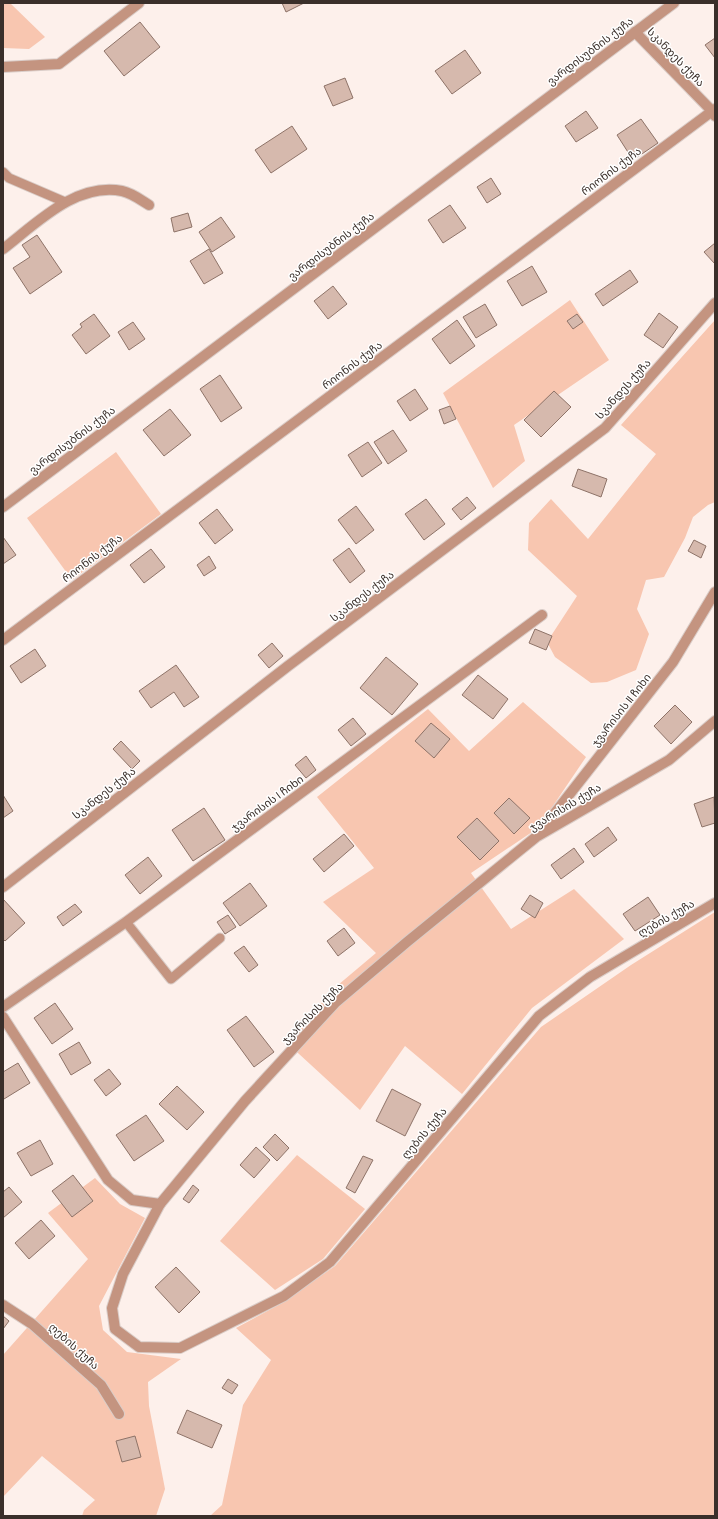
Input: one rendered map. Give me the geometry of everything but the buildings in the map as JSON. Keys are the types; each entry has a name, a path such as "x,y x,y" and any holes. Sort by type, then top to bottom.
{"street":[{"path":"3,67 59,64 139,3"},
{"name":"ვარდისუბნის ქუჩა","path":"3,508 674,3"},
{"name":"სკანდეს ქუჩა","path":"635,32 714,112"},
{"name":"რიონის ქუჩა","path":"3,640 714,112"},
{"path":"3,249 65,202 88,192 105,189 124,191 149,205"},
{"name":"სკანდეს ქუჩა","path":"3,887 288,666 605,428 715,303"},
{"name":"ჯვარისის II ჩიხი","path":"536,837 674,662 715,592"},
{"name":"ჯვარისის I ჩიხი","path":"3,1007 126,922 542,615"},
{"name":"ჯვარისის ქუჩა","path":"139,1347 115,1329 112,1308 123,1274 160,1204 245,1101 335,1003 536,837 669,760 715,721"},
{"name":"ღების ქუჩა","path":"139,1347 180,1348 284,1296 330,1262 539,1016 590,977 715,903"},
{"path":"3,1017 108,1180 132,1200 160,1204"},
{"name":"ღების ქუჩა","path":"3,1305 32,1324 100,1385 119,1414"}],"lane":[{"path":"3,172 9,178 65,202"},
{"path":"126,922 171,980 220,938"}],"shaded area":[{"path":"3,3 10,3 45,37 29,49 3,48"},
{"path":"570,300 609,360 514,425 525,461 493,488 443,393"},
{"path":"715,320 715,502 708,505 693,517 685,538 664,577 646,580 637,609 649,634 636,670 607,682 591,683 555,657 547,642 577,596 528,550 529,523 551,499 588,539 656,454 621,425"},
{"path":"116,452 161,514 72,580 27,518"},
{"path":"523,702 586,757 538,828 471,873 511,929 574,889 624,939 532,1008 462,1094 405,1046 360,1110 286,1042 338,985 376,953 323,902 374,868 317,797 428,709 469,751"},
{"path":"715,912 715,1516 210,1516 222,1505 243,1405 271,1360 236,1328 282,1303 335,1266 541,1027 631,965"},
{"path":"297,1155 365,1209 323,1259 275,1290 220,1241"},
{"path":"95,1178 120,1204 145,1218 99,1306 103,1330 127,1352 181,1359 148,1382 149,1406 165,1489 156,1516 82,1516 84,1510 95,1500 42,1456 3,1497 3,1355 88,1259 48,1213"}]}
